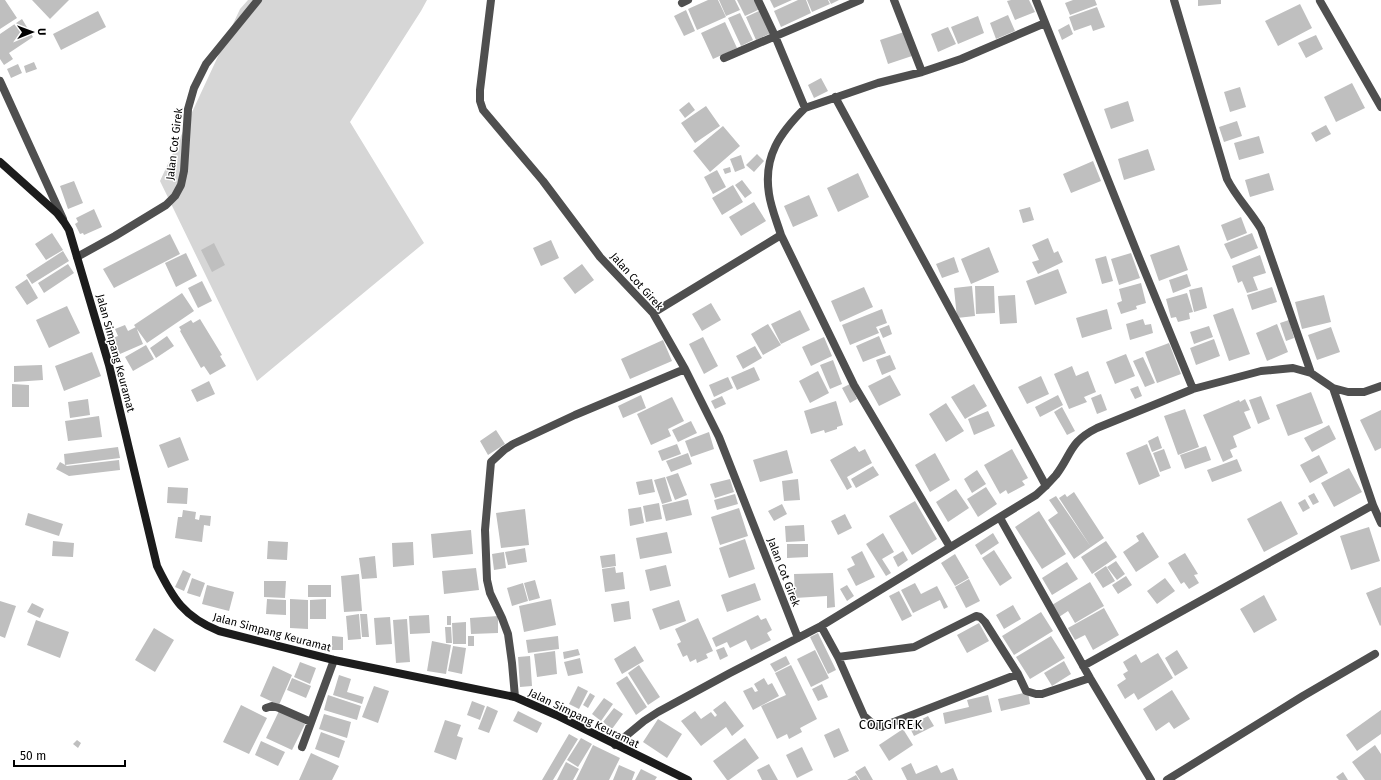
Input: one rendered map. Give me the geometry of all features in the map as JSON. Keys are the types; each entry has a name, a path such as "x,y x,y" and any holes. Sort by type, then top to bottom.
{"main road":[{"name":"Jalan Simpang Keuramat","path":"0,162 30,188 64,222 69,230 110,364 158,566 172,594 180,606 205,625 219,631 334,660 515,697 556,715 688,780"}],"street":[{"name":"Jalan Cot Girek","path":"77,256 115,236 166,205 175,196 181,185 184,171 188,109 194,88 206,64 258,0"},
{"name":"Jalan Cot Girek","path":"491,0 480,90 480,101 483,110 543,181 600,257 653,313 685,369 719,437 798,638"},
{"path":"758,0 775,36 805,108"},
{"path":"724,58 860,0"},
{"path":"894,0 922,72"},
{"path":"1036,0 1193,388"},
{"path":"1174,0 1227,179 1261,230 1311,374"},
{"path":"1320,1 1381,107"},
{"path":"950,547 854,385 781,235 769,195 767,173 770,156 780,136 789,124 805,108 878,83 922,72 973,54 1045,23"},
{"path":"0,81 64,222"},
{"path":"835,97 1046,486"},
{"path":"653,313 781,235"},
{"path":"615,745 644,721 658,712 821,626 1036,495 1057,474 1077,441 1087,433 1193,388 1261,371 1293,368 1311,374 1332,388 1348,392 1364,392 1381,386"},
{"path":"515,697 508,634 490,593 487,580 485,530 491,462 504,450 520,440 575,414 685,369"},
{"path":"1332,388 1373,505 1381,523"},
{"path":"1083,666 1373,505"},
{"path":"1000,518 1083,666 1150,780"},
{"path":"838,657 914,647 976,616 980,617 985,622 1018,674 1026,691 1042,694 1090,678"},
{"path":"821,626 838,657 864,716 873,724 881,727 1018,674"},
{"path":"1167,780 1303,696 1375,654"},
{"path":"302,747 334,660"},
{"path":"266,708 272,706 279,708 311,722"}],"shaded area":[{"path":"248,0 427,0 350,122 424,243 257,381 160,181 240,9"}],"building":[{"path":"0,0 5,0 17,18 0,29"},
{"path":"32,0 69,0 50,19"},
{"path":"708,0 718,0 726,17 697,30 688,9"},
{"path":"719,0 735,0 740,10 726,16"},
{"path":"737,0 755,0 760,9 745,16"},
{"path":"770,0 792,0 774,8"},
{"path":"798,0 806,0 811,13 781,27 774,11"},
{"path":"807,0 828,0 830,4 812,12"},
{"path":"829,0 839,0 831,4"},
{"path":"1029,0 1035,12 1015,20 1007,1"},
{"path":"1073,0 1095,0 1097,5 1070,15 1065,3"},
{"path":"1198,0 1221,0 1221,4 1198,6"},
{"path":"1300,4 1312,28 1278,46 1265,21"},
{"path":"1097,7 1105,27 1093,31 1091,25 1074,31 1069,17"},
{"path":"686,10 695,31 684,36 674,16"},
{"path":"761,10 771,33 756,40 746,17"},
{"path":"98,11 106,27 61,50 53,34"},
{"path":"740,13 753,40 741,46 728,18"},
{"path":"1008,15 1015,31 996,39 990,23"},
{"path":"978,16 984,33 958,44 951,27"},
{"path":"22,19 33,37 9,53 13,59 4,65 0,59 0,34"},
{"path":"725,22 737,48 713,59 701,33"},
{"path":"1069,24 1073,34 1062,40 1058,30"},
{"path":"948,27 956,44 938,52 931,34"},
{"path":"904,32 912,56 888,64 880,40"},
{"path":"1316,35 1323,49 1306,58 1298,43"},
{"path":"34,62 37,69 26,73 24,66"},
{"path":"18,64 22,73 11,78 7,69"},
{"path":"821,78 828,91 814,98 808,85"},
{"path":"1352,83 1365,108 1336,122 1324,97"},
{"path":"1240,87 1246,107 1230,112 1224,92"},
{"path":"1128,101 1134,121 1111,129 1104,109"},
{"path":"689,102 695,110 685,118 679,110"},
{"path":"706,106 720,126 695,143 681,123"},
{"path":"1237,121 1242,136 1224,142 1219,127"},
{"path":"1326,125 1331,134 1316,142 1311,133"},
{"path":"723,126 740,146 710,172 693,151"},
{"path":"1259,136 1264,153 1239,160 1234,143"},
{"path":"1148,149 1155,170 1124,180 1118,159"},
{"path":"757,154 764,161 754,172 746,165"},
{"path":"741,155 745,168 735,172 730,159"},
{"path":"1093,161 1101,181 1071,193 1063,174"},
{"path":"730,167 731,172 725,174 723,169"},
{"path":"717,170 726,187 713,194 704,177"},
{"path":"858,173 869,197 838,212 827,188"},
{"path":"1269,173 1274,190 1250,197 1245,180"},
{"path":"742,180 752,193 745,198 735,185"},
{"path":"74,181 83,203 68,209 60,186"},
{"path":"733,185 743,202 722,215 712,198"},
{"path":"809,195 818,216 793,227 784,206"},
{"path":"754,202 766,221 741,236 729,217"},
{"path":"1030,207 1034,220 1023,223 1019,210"},
{"path":"94,209 102,227 84,235 83,233 80,234 75,224 78,222 76,218"},
{"path":"1241,217 1247,233 1227,241 1221,225"},
{"path":"52,233 63,250 46,260 35,244"},
{"path":"1252,233 1258,248 1231,259 1224,244"},
{"path":"170,234 180,254 114,288 103,269"},
{"path":"1048,238 1054,253 1058,251 1063,262 1038,274 1032,262 1039,260 1032,245"},
{"path":"551,240 559,258 541,266 533,248"},
{"path":"214,243 225,265 212,272 201,250"},
{"path":"1179,245 1188,270 1159,281 1150,255"},
{"path":"989,247 999,272 971,284 961,259"},
{"path":"63,251 69,261 32,284 26,275"},
{"path":"186,253 197,276 176,287 165,263"},
{"path":"1131,253 1140,278 1119,285 1111,259"},
{"path":"1260,255 1266,273 1253,277 1258,290 1247,293 1242,281 1238,283 1232,266"},
{"path":"1106,256 1113,281 1102,284 1095,259"},
{"path":"954,257 959,272 942,278 936,264"},
{"path":"68,264 74,273 44,293 38,283"},
{"path":"582,264 594,280 575,294 563,278"},
{"path":"1058,269 1067,293 1035,305 1026,281"},
{"path":"1187,274 1191,286 1173,293 1169,280"},
{"path":"27,279 38,298 27,305 15,287"},
{"path":"202,281 212,301 198,308 188,288"},
{"path":"1141,283 1146,303 1136,306 1137,309 1121,314 1117,303 1122,301 1119,289"},
{"path":"972,286 975,316 957,318 954,288"},
{"path":"975,286 994,286 995,313 976,314"},
{"path":"864,287 873,307 840,322 831,301"},
{"path":"1202,287 1207,308 1194,312 1189,290"},
{"path":"1272,287 1277,302 1252,310 1247,295"},
{"path":"182,293 194,311 147,343 134,325"},
{"path":"1187,293 1193,312 1189,313 1190,319 1178,322 1176,317 1171,318 1166,299"},
{"path":"1015,295 1017,323 1000,324 998,296"},
{"path":"1324,295 1331,322 1302,329 1295,302"},
{"path":"711,303 721,320 702,331 692,314"},
{"path":"67,306 80,333 49,348 36,320"},
{"path":"1233,308 1250,354 1229,361 1213,315"},
{"path":"882,309 887,323 876,327 879,333 850,345 842,325"},
{"path":"1107,309 1112,329 1082,338 1076,318"},
{"path":"800,310 810,330 781,344 771,324"},
{"path":"200,319 222,355 220,356 226,366 210,375 204,366 201,368 179,327 191,320 193,323"},
{"path":"1143,319 1145,325 1151,324 1153,333 1130,340 1126,324"},
{"path":"1289,320 1294,338 1286,341 1280,323"},
{"path":"768,324 781,345 763,355 751,334"},
{"path":"1277,324 1288,352 1267,361 1256,333"},
{"path":"125,325 128,331 136,327 143,344 120,354 113,338 118,336 115,329"},
{"path":"889,325 892,334 883,338 879,329"},
{"path":"1209,326 1213,337 1194,344 1190,332"},
{"path":"1331,327 1340,352 1317,360 1308,335"},
{"path":"167,336 174,346 156,358 150,348"},
{"path":"879,336 886,353 863,362 856,346"},
{"path":"703,337 718,366 704,374 689,344"},
{"path":"824,337 832,356 811,366 802,347"},
{"path":"1214,339 1220,356 1196,365 1190,348"},
{"path":"663,340 672,361 630,379 621,359"},
{"path":"1169,343 1181,374 1157,383 1145,352"},
{"path":"146,345 154,359 133,371 125,357"},
{"path":"755,346 762,358 743,369 736,356"},
{"path":"92,352 101,376 64,391 55,366"},
{"path":"1126,354 1135,376 1115,384 1106,362"},
{"path":"890,355 896,369 882,375 876,360"},
{"path":"1143,357 1155,383 1145,387 1133,361"},
{"path":"833,360 842,384 830,389 820,365"},
{"path":"42,365 43,380 14,382 14,366"},
{"path":"1072,366 1076,376 1088,371 1096,392 1084,397 1087,402 1069,409 1054,374"},
{"path":"754,367 760,380 737,390 731,377"},
{"path":"818,371 829,393 810,403 799,381"},
{"path":"890,375 901,395 879,406 868,386"},
{"path":"1041,376 1049,394 1027,404 1018,387"},
{"path":"728,377 733,388 714,397 709,385"},
{"path":"209,381 215,394 197,402 191,390"},
{"path":"12,384 29,385 29,407 12,407"},
{"path":"850,384 857,399 850,403 842,388"},
{"path":"974,384 987,406 965,419 951,397"},
{"path":"1138,386 1142,396 1135,399 1130,389"},
{"path":"1311,392 1323,423 1288,436 1276,405"},
{"path":"1101,394 1107,410 1097,414 1091,398"},
{"path":"641,395 646,408 623,418 618,406"},
{"path":"1058,395 1063,405 1040,417 1035,407"},
{"path":"722,396 726,404 715,409 711,401"},
{"path":"1261,396 1270,419 1258,424 1249,400"},
{"path":"672,397 684,421 668,429 671,436 651,445 637,414"},
{"path":"88,399 90,415 70,418 68,402"},
{"path":"1245,399 1250,410 1244,412 1251,428 1233,436 1237,447 1230,450 1233,457 1223,462 1203,415 1239,400 1240,402"},
{"path":"836,401 843,425 837,427 837,429 825,433 824,430 811,434 804,411"},
{"path":"946,403 964,431 946,442 929,414"},
{"path":"1062,407 1075,431 1067,435 1054,412"},
{"path":"1185,409 1199,447 1178,455 1164,416"},
{"path":"1381,410 1381,448 1375,451 1360,420"},
{"path":"988,411 995,426 974,435 968,419"},
{"path":"99,416 102,437 68,441 65,421"},
{"path":"691,421 697,433 678,442 672,430"},
{"path":"1329,425 1336,439 1312,452 1304,438"},
{"path":"496,430 505,444 488,455 480,441"},
{"path":"709,432 714,449 691,457 685,441"},
{"path":"1158,436 1162,448 1152,452 1148,441"},
{"path":"180,437 189,460 168,468 159,445"},
{"path":"677,444 681,454 662,461 658,451"},
{"path":"1147,444 1160,476 1139,485 1126,453"},
{"path":"855,446 859,452 865,449 872,463 847,477 852,487 847,490 830,460"},
{"path":"1206,446 1211,460 1185,469 1180,455"},
{"path":"118,447 120,458 65,465 64,454"},
{"path":"1012,449 1028,478 1022,481 1025,485 1008,494 1006,490 1000,494 984,465"},
{"path":"1164,449 1171,468 1160,472 1153,453"},
{"path":"787,450 793,473 760,482 753,460"},
{"path":"688,453 692,464 671,472 666,461"},
{"path":"935,453 950,480 930,492 915,465"},
{"path":"1319,455 1328,473 1310,483 1300,465"},
{"path":"1237,459 1242,471 1212,482 1207,470"},
{"path":"119,460 120,470 69,476 56,469 60,462 67,466"},
{"path":"873,466 879,475 856,488 851,479"},
{"path":"1349,468 1362,492 1334,507 1321,483"},
{"path":"977,470 986,484 972,493 964,479"},
{"path":"678,473 687,495 675,500 666,477"},
{"path":"665,477 672,501 662,504 654,480"},
{"path":"652,479 655,492 639,495 636,482"},
{"path":"730,479 734,492 715,498 710,484"},
{"path":"798,479 800,500 784,501 782,481"},
{"path":"168,487 188,488 187,504 167,503"},
{"path":"986,487 997,504 978,517 967,499"},
{"path":"956,489 969,508 948,522 936,502"},
{"path":"1074,492 1104,538 1091,547 1059,498 1065,494 1067,497"},
{"path":"1314,493 1319,502 1313,505 1308,496"},
{"path":"735,494 738,504 717,510 714,500"},
{"path":"1056,496 1091,547 1074,559 1048,520 1058,513 1049,500"},
{"path":"688,499 692,515 666,521 662,505"},
{"path":"1305,499 1310,508 1303,512 1298,503"},
{"path":"915,501 937,539 912,555 889,516"},
{"path":"1281,501 1298,534 1264,552 1247,519"},
{"path":"659,503 662,519 646,522 643,506"},
{"path":"782,504 787,514 774,521 768,511"},
{"path":"641,507 644,523 630,526 628,509"},
{"path":"739,508 748,536 720,545 711,517"},
{"path":"525,509 529,545 501,548 496,513"},
{"path":"183,510 196,512 195,519 199,520 200,515 211,516 210,526 204,525 202,542 175,538 178,517 182,517"},
{"path":"1039,511 1066,554 1042,569 1015,527"},
{"path":"28,513 63,524 59,536 25,525"},
{"path":"845,514 852,528 838,535 831,521"},
{"path":"804,525 805,541 786,542 785,526"},
{"path":"1369,527 1380,561 1351,570 1340,536"},
{"path":"471,530 473,554 433,558 431,534"},
{"path":"667,532 672,553 640,559 636,538"},
{"path":"1143,532 1159,557 1136,572 1123,552 1139,541 1136,536"},
{"path":"883,533 894,552 882,559 891,573 886,576 866,544"},
{"path":"993,533 999,543 981,555 975,545"},
{"path":"745,539 755,569 729,578 719,548"},
{"path":"53,541 74,543 73,557 52,556"},
{"path":"268,541 288,542 287,560 267,559"},
{"path":"1106,541 1117,557 1092,574 1081,557"},
{"path":"413,542 414,565 393,567 392,543"},
{"path":"787,544 808,544 808,557 787,558"},
{"path":"525,548 527,562 508,565 505,552"},
{"path":"994,550 1012,578 1000,586 982,558"},
{"path":"862,551 875,577 856,586 847,569 855,565 851,557"},
{"path":"903,551 908,560 898,567 893,557"},
{"path":"504,552 506,568 494,570 492,554"},
{"path":"1185,553 1198,574 1194,575 1199,583 1189,589 1184,582 1181,584 1168,563"},
{"path":"615,554 616,566 602,568 600,556"},
{"path":"955,554 969,578 955,586 941,563"},
{"path":"375,556 377,578 362,579 359,558"},
{"path":"1116,561 1125,574 1117,580 1107,567"},
{"path":"1067,562 1078,579 1052,595 1042,578"},
{"path":"666,565 671,586 650,591 645,570"},
{"path":"1106,566 1115,581 1103,588 1094,574"},
{"path":"615,567 616,573 623,572 625,589 605,592 602,569"},
{"path":"476,568 479,590 444,594 442,571"},
{"path":"183,570 191,574 184,591 175,587"},
{"path":"833,573 835,607 827,608 827,596 795,598 794,574"},
{"path":"359,574 362,611 344,612 341,576"},
{"path":"1126,576 1132,585 1118,594 1112,585"},
{"path":"192,578 205,583 200,597 187,593"},
{"path":"1165,578 1175,591 1157,604 1147,591"},
{"path":"969,579 980,601 966,608 955,587"},
{"path":"535,580 540,598 529,601 524,583"},
{"path":"264,581 286,581 285,598 264,597"},
{"path":"1090,582 1104,606 1075,623 1068,611 1059,617 1052,605"},
{"path":"523,583 528,601 512,606 507,588"},
{"path":"755,583 761,600 727,612 721,595"},
{"path":"915,583 921,594 937,586 948,607 944,609 940,600 913,613 901,590"},
{"path":"207,585 234,592 229,611 202,604"},
{"path":"308,585 331,585 331,597 308,597"},
{"path":"847,585 854,596 847,601 840,589"},
{"path":"1381,587 1381,625 1380,626 1366,593"},
{"path":"899,591 912,616 902,621 889,596"},
{"path":"1264,595 1277,620 1254,633 1240,609"},
{"path":"267,599 286,600 286,615 266,614"},
{"path":"290,599 308,600 308,629 290,628"},
{"path":"326,599 326,619 310,619 310,600"},
{"path":"551,599 556,625 524,632 519,606"},
{"path":"679,600 686,621 660,630 652,609"},
{"path":"0,601 16,606 5,638 0,636"},
{"path":"629,601 631,619 614,622 611,604"},
{"path":"32,603 44,609 40,618 27,612"},
{"path":"1013,605 1021,619 1004,629 996,615"},
{"path":"1104,608 1119,635 1093,650 1085,635 1075,640 1068,628"},
{"path":"1041,612 1053,631 1014,655 1002,636"},
{"path":"359,614 361,639 348,640 346,616"},
{"path":"360,614 367,614 369,637 362,637"},
{"path":"429,615 430,633 410,634 409,616"},
{"path":"758,615 761,620 766,618 772,630 767,633 771,640 751,650 746,640 730,648 727,642 716,647 712,638"},
{"path":"447,616 451,616 451,625 447,625"},
{"path":"498,616 498,633 471,634 470,618"},
{"path":"390,617 392,644 376,645 374,618"},
{"path":"698,618 713,651 706,654 708,658 697,663 696,659 690,662 687,655 683,657 677,644 681,642 675,629"},
{"path":"407,619 410,662 396,663 393,620"},
{"path":"36,620 69,632 60,658 27,645"},
{"path":"466,622 466,644 453,644 452,623"},
{"path":"979,623 989,641 967,653 957,635"},
{"path":"445,627 451,627 452,643 446,643"},
{"path":"154,628 174,640 155,672 135,660"},
{"path":"818,633 836,670 828,674 810,637"},
{"path":"332,636 343,637 343,650 332,650"},
{"path":"468,636 474,636 474,646 468,646"},
{"path":"558,636 559,649 528,653 526,640"},
{"path":"1051,636 1065,658 1030,679 1016,657"},
{"path":"432,641 451,645 446,674 427,671"},
{"path":"453,646 466,648 462,674 448,671"},
{"path":"635,646 644,661 622,674 614,659"},
{"path":"724,647 728,656 720,660 716,650"},
{"path":"578,649 580,655 564,659 563,652"},
{"path":"815,650 829,678 811,687 797,659"},
{"path":"1177,650 1188,668 1175,676 1165,658"},
{"path":"555,651 557,674 537,677 534,654"},
{"path":"1158,653 1173,678 1138,700 1134,693 1125,699 1117,685 1126,679 1123,674 1128,671 1123,662 1136,654 1141,663"},
{"path":"530,656 532,686 520,687 518,657"},
{"path":"786,656 790,664 775,672 770,664"},
{"path":"580,658 583,673 568,676 564,662"},
{"path":"1064,661 1071,674 1052,686 1044,673"},
{"path":"300,662 316,668 310,684 294,677"},
{"path":"639,665 660,697 648,705 628,673"},
{"path":"791,665 817,719 800,728 802,732 789,739 787,734 777,739 761,706 786,695 775,673"},
{"path":"273,666 292,675 279,705 260,696"},
{"path":"339,675 351,679 347,692 364,697 362,704 333,695"},
{"path":"627,676 647,707 636,715 616,683"},
{"path":"292,678 311,686 306,698 287,690"},
{"path":"764,678 768,685 772,683 779,696 753,710 743,691 752,687 755,692 758,691 754,684"},
{"path":"822,684 828,697 818,701 812,689"},
{"path":"374,686 389,691 378,723 362,717"},
{"path":"578,686 588,691 579,709 569,704"},
{"path":"1172,690 1190,719 1174,729 1169,722 1156,731 1143,709"},
{"path":"1028,692 1030,704 1001,711 998,699"},
{"path":"590,693 595,696 588,708 583,705"},
{"path":"328,695 361,706 357,720 324,710"},
{"path":"988,695 992,712 945,724 943,713 969,707 967,700"},
{"path":"604,698 613,704 601,721 592,714"},
{"path":"472,701 485,706 480,720 467,715"},
{"path":"725,701 744,726 732,736 726,727 701,746 681,721 695,711 701,719 711,712 715,717 717,715 713,710"},
{"path":"241,705 267,718 249,754 223,742"},
{"path":"487,706 498,711 489,733 478,729"},
{"path":"614,708 623,714 612,729 603,722"},
{"path":"1381,710 1381,734 1357,751 1346,735"},
{"path":"279,711 305,724 292,750 266,738"},
{"path":"518,711 542,723 537,733 513,721"},
{"path":"324,714 351,722 347,738 319,729"},
{"path":"928,716 934,726 914,736 909,726"},
{"path":"658,719 682,734 667,758 643,742"},
{"path":"445,720 461,725 457,736 463,738 456,760 434,752"},
{"path":"839,728 849,751 834,758 824,735"},
{"path":"903,729 913,745 889,761 879,745"},
{"path":"321,732 345,741 339,758 315,749"},
{"path":"569,734 578,739 553,780 542,780"},
{"path":"581,738 592,744 578,767 567,760"},
{"path":"745,738 759,758 727,780 713,761"},
{"path":"77,740 81,743 78,748 73,744"},
{"path":"261,741 285,752 278,766 255,755"},
{"path":"593,745 620,758 609,780 576,780"},
{"path":"1375,745 1381,754 1381,780 1365,780 1352,762"},
{"path":"802,747 813,770 797,778 786,755"},
{"path":"311,753 339,766 332,780 299,780"},
{"path":"566,762 579,769 573,780 557,780"},
{"path":"911,763 916,774 937,765 941,773 953,768 958,780 907,780 901,768"},
{"path":"769,764 778,780 762,780 757,770"},
{"path":"619,765 635,772 632,780 613,780"},
{"path":"865,766 873,780 860,780 855,772"},
{"path":"641,769 657,777 655,780 635,780"},
{"path":"1343,772 1348,780 1339,780 1336,777"},
{"path":"856,775 859,780 847,780"}],"district":[{"name":"COTGIREK","path":"891,724"}]}
